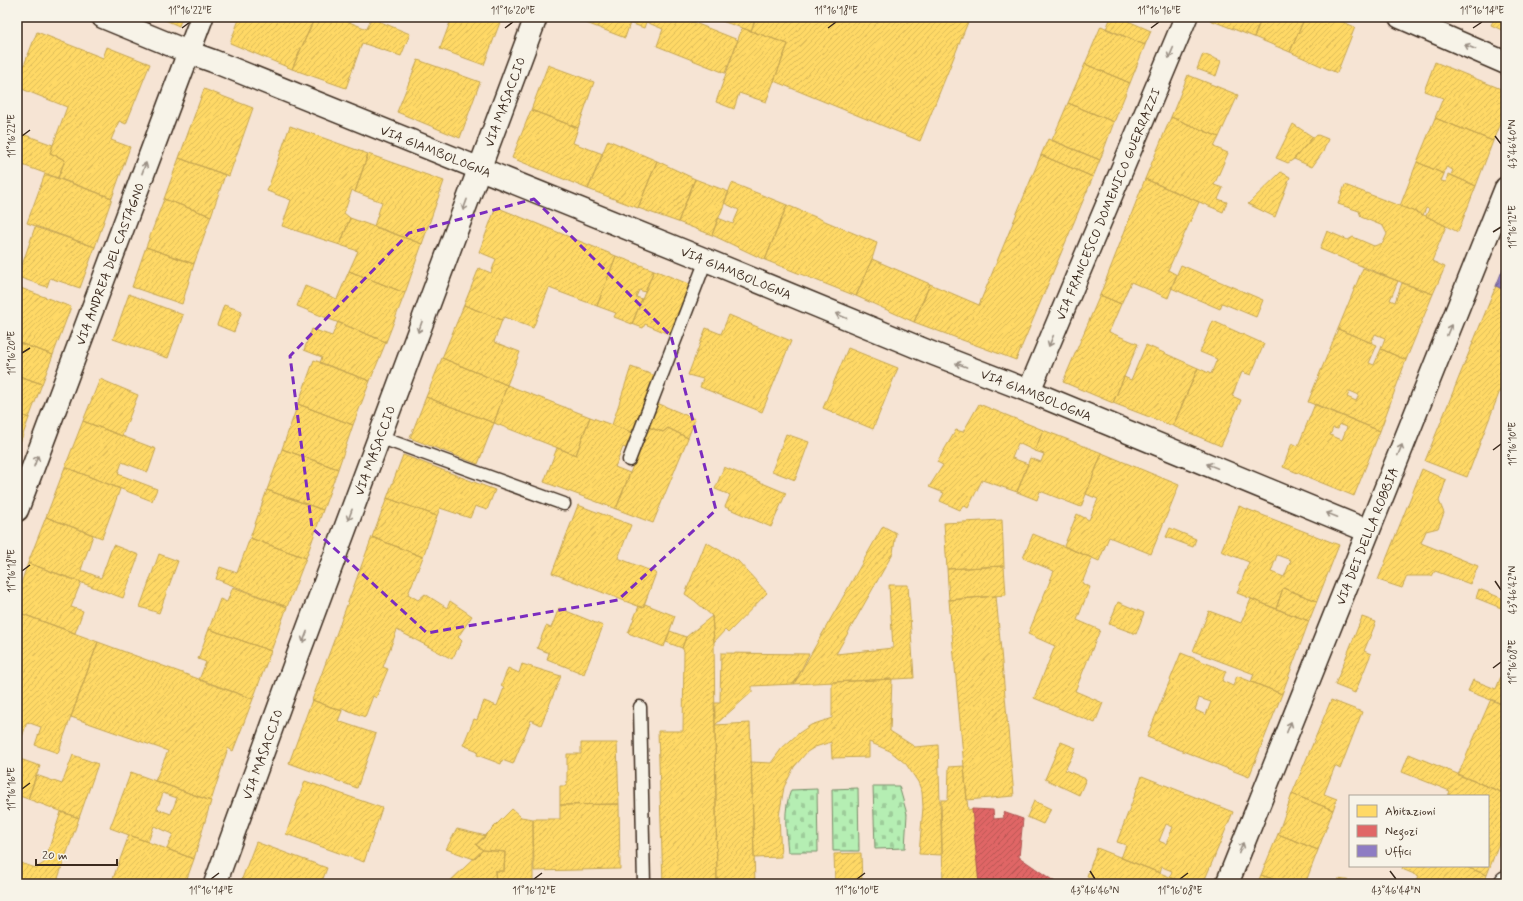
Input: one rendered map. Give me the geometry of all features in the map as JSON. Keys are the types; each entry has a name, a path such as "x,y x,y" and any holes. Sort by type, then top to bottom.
{"street":[{"name":"VIA GIAMBOLOGNA","path":"103,17 706,260 921,349 1029,391 1368,530"},
{"name":"VIA ANDREA DEL CASTAGNO","path":"17,510 202,17"},
{"name":"VIA MASACCIO","path":"215,884 478,169 536,17"},
{"name":"VIA FRANCESCO DOMENICO GUERRAZZI","path":"1029,391 1186,17"},
{"path":"1400,17 1506,63"},
{"name":"VIA DEI DELLA ROBBIA","path":"1227,884 1506,188"}],"lane":[{"path":"629,460 706,260"},
{"path":"379,437 564,504"},
{"path":"640,707 644,884"}],"highlighted area":[{"path":"534,199 671,336 716,510 618,600 427,633 312,528 290,356 409,233"}],"green space":[{"path":"873,786 899,786 907,814 905,848 875,849"},
{"path":"858,788 859,851 833,851 832,789"},
{"path":"817,789 818,852 788,852 786,813 788,798 791,790"}],"building: Abitazioni":[{"path":"158,17 182,17 179,26"},
{"path":"240,17 315,17 292,69 230,43"},
{"path":"315,17 336,17 367,29 371,18 410,34 401,56 362,43 346,88 292,69"},
{"path":"452,17 502,17 484,65 440,49"},
{"path":"571,17 680,17 738,40 725,73 657,46 663,29 646,22 644,28 630,23 625,38"},
{"path":"710,17 756,17 751,31"},
{"path":"756,17 970,17 920,141 774,81 788,44 751,31"},
{"path":"1111,17 1119,17 1151,31 1145,45 1106,29"},
{"path":"1212,17 1262,17 1254,37 1210,20"},
{"path":"1262,17 1305,17 1290,52 1254,37"},
{"path":"1305,17 1331,17 1355,27 1337,73 1290,52"},
{"path":"1495,17 1506,17 1506,32 1491,25"},
{"path":"1101,26 1145,45 1130,83 1085,64"},
{"path":"742,28 788,44 766,102 739,93 734,109 716,102"},
{"path":"37,32 103,58 107,47 150,64 126,124 119,121 111,140 130,147 112,198 58,178 65,160 50,153 67,107 17,87 17,83"},
{"path":"1203,54 1221,61 1216,76 1197,69"},
{"path":"418,60 480,82 460,138 397,112"},
{"path":"1435,62 1506,91 1506,108 1493,141 1435,118 1443,98 1424,91"},
{"path":"1085,64 1130,83 1114,122 1068,103"},
{"path":"548,65 594,82 578,128 531,110"},
{"path":"1188,75 1238,95 1219,137 1171,117"},
{"path":"204,89 253,108 229,176 179,158"},
{"path":"1068,103 1114,122 1100,160 1052,140"},
{"path":"531,110 578,128 573,143 603,154 588,189 512,158"},
{"path":"1171,117 1219,137 1214,147 1228,153 1214,185 1223,188 1218,199 1227,202 1223,212 1145,179"},
{"path":"1435,118 1493,141 1476,186 1451,175 1453,170 1446,167 1444,174 1417,162"},
{"path":"1293,124 1313,137 1294,159 1288,163 1276,158"},
{"path":"290,126 368,154 355,192 352,190 344,213 350,218 340,245 282,226 291,200 267,191"},
{"path":"17,132 53,145 50,153 65,160 58,178 17,163"},
{"path":"1318,135 1328,139 1323,152 1312,167 1294,159 1313,137"},
{"path":"1048,139 1100,160 1093,177 1041,155"},
{"path":"608,140 657,161 638,208 588,189"},
{"path":"368,154 444,181 422,244 374,226 382,202 355,192"},
{"path":"1041,155 1093,177 1016,360 914,322 930,284 979,305"},
{"path":"179,158 225,175 211,216 164,199"},
{"path":"657,161 695,179 678,222 638,208"},
{"path":"1417,162 1444,174 1441,181 1446,182 1448,174 1476,186 1458,232 1426,216 1429,209 1426,208 1423,215 1400,206"},
{"path":"1281,172 1290,177 1275,217 1248,204"},
{"path":"45,174 112,198 95,247 27,223"},
{"path":"695,179 729,192 712,235 678,222"},
{"path":"1145,179 1199,202 1168,270 1177,275 1168,298 1131,282 1121,304 1100,295"},
{"path":"732,183 787,205 765,260 712,235 718,218 733,224 739,210 724,203"},
{"path":"1345,185 1426,216 1446,226 1432,261 1445,267 1433,294 1320,249 1327,231 1348,240 1353,237 1374,246 1383,243 1387,234 1383,226 1361,217 1359,211 1338,204"},
{"path":"164,199 211,216 194,264 146,247"},
{"path":"787,205 877,243 872,259 856,296 765,260"},
{"path":"496,207 616,256 597,306 549,288 533,328 504,317 502,320 464,305 479,268 491,273 496,259 479,252"},
{"path":"350,218 422,244 405,293 349,271 358,251 340,245"},
{"path":"35,227 95,247 80,288 50,278 47,287 18,277"},
{"path":"146,247 194,264 182,304 132,287"},
{"path":"616,256 654,270 645,292 639,290 636,297 642,299 632,324 614,317 616,313 597,306"},
{"path":"872,259 930,284 914,322 856,296"},
{"path":"1181,265 1263,300 1256,317 1222,303 1220,309 1171,288"},
{"path":"1363,268 1398,281 1390,300 1395,302 1402,283 1433,294 1406,360 1381,349 1385,338 1375,334 1371,343 1338,329"},
{"path":"654,270 691,285 671,335 645,324 643,328 632,324"},
{"path":"349,271 405,293 386,342 297,306 305,286 337,299"},
{"path":"1496,286 1506,291 1506,375 1467,477 1425,461"},
{"path":"18,287 71,307 53,355 17,342"},
{"path":"129,294 183,315 168,358 113,339"},
{"path":"1100,295 1121,304 1109,332 1138,344 1113,403 1063,382"},
{"path":"224,305 242,311 234,332 217,325"},
{"path":"464,305 502,320 494,342 520,352 507,385 442,358"},
{"path":"729,315 791,341 762,412 700,387 703,379 688,375 706,328 721,334"},
{"path":"1213,321 1264,344 1251,375 1242,372 1232,396 1241,400 1221,446 1173,426 1198,368 1211,374 1217,359 1200,352"},
{"path":"338,322 386,342 370,381 320,363 322,357 304,350 312,329 332,336"},
{"path":"1338,329 1377,345 1369,363 1374,365 1381,349 1406,360 1380,431 1308,402","holes":["1350,391 1359,395 1356,401 1347,397"]},
{"path":"17,342 53,355 42,384 17,375"},
{"path":"1146,345 1198,368 1173,426 1113,403 1124,377 1131,380"},
{"path":"848,348 898,368 873,429 823,408"},
{"path":"442,358 507,385 494,423 426,397"},
{"path":"314,360 370,381 353,425 298,404"},
{"path":"631,367 656,376 634,433 612,425"},
{"path":"17,375 42,384 29,418 17,413"},
{"path":"100,379 138,395 122,436 83,421"},
{"path":"507,385 590,417 576,455 494,423"},
{"path":"426,397 494,423 478,464 410,438"},
{"path":"657,403 695,419 688,438 668,428 663,432 648,427"},
{"path":"298,404 353,425 338,469 282,449"},
{"path":"979,404 1043,430 1035,451 1018,443 1012,458 1028,464 1017,492 982,480 968,508 963,505 960,510 940,501 944,493 929,487 943,465 937,462 956,430 963,432"},
{"path":"1315,404 1380,431 1354,496 1283,467 1292,443 1298,446","holes":["1339,424 1347,427 1342,440 1330,435 1333,428 1338,429"]},
{"path":"17,413 29,418 17,451"},
{"path":"590,417 634,433 628,449 623,447 615,467 630,473 616,509 544,482 557,448 576,455"},
{"path":"83,421 156,449 148,472 122,462 118,474 157,489 152,501 65,467"},
{"path":"648,427 663,432 668,428 688,438 653,523 616,509"},
{"path":"1043,430 1102,453 1081,507 1040,491 1037,500 1017,492 1030,458 1041,462 1044,454 1035,451"},
{"path":"786,434 809,442 795,480 772,471"},
{"path":"282,449 338,469 323,510 267,490"},
{"path":"1102,453 1179,485 1151,554 1109,537 1099,561 1064,546 1077,514 1089,520 1098,499 1086,494"},
{"path":"403,455 495,490 487,510 475,506 470,518 440,508 437,516 387,498"},
{"path":"65,467 120,489 102,538 46,517"},
{"path":"724,467 786,493 771,527 725,507 730,495 715,489"},
{"path":"1422,469 1446,480 1439,501 1444,513 1438,528 1426,531 1421,543 1478,566 1470,584 1435,571 1432,576 1407,576 1402,588 1378,580"},
{"path":"267,490 323,510 306,558 250,538"},
{"path":"387,498 437,516 423,557 372,537"},
{"path":"578,505 631,525 618,558 656,573 643,608 552,573"},
{"path":"1239,506 1339,545 1317,601 1283,588 1276,609 1237,593 1249,562 1221,551","holes":["1277,555 1291,560 1284,577 1271,572"]},
{"path":"46,517 93,535 81,570 101,578 113,545 139,555 123,598 28,563"},
{"path":"1002,520 1004,566 947,569 944,523"},
{"path":"883,526 896,533 893,553 836,654 893,648 889,585 908,585 914,678 794,684"},
{"path":"1170,528 1196,539 1193,547 1166,537"},
{"path":"1033,534 1092,558 1082,583 1090,587 1077,620 1100,630 1075,691 1103,703 1095,723 1034,698 1055,646 1028,634 1054,571 1023,558"},
{"path":"372,537 423,557 408,594 418,600 425,594 447,608 450,601 472,616 458,637 462,641 452,659 397,630 383,667 388,669 376,698 373,696 365,717 342,708 342,711 312,700"},
{"path":"250,538 306,558 287,607 216,579 220,567 237,573"},
{"path":"706,542 738,561 767,593 728,633 725,630 714,642 712,616 685,594"},
{"path":"159,554 178,561 159,613 140,607"},
{"path":"28,563 81,582 71,607 83,611 75,633 17,612 17,595"},
{"path":"1004,566 1006,595 949,600 947,569"},
{"path":"233,587 287,607 271,651 209,629 220,599 227,602"},
{"path":"1283,588 1317,601 1309,621 1276,609"},
{"path":"1479,589 1506,600 1506,610 1476,598"},
{"path":"996,596 1014,796 967,800 949,600"},
{"path":"1251,599 1309,621 1282,694 1251,682 1254,674 1193,651 1209,611 1241,623"},
{"path":"1118,602 1144,613 1136,634 1109,624"},
{"path":"645,604 675,616 664,647 628,633 639,606 643,608"},
{"path":"559,608 603,626 584,674 547,659 549,653 537,648 546,626 551,628"},
{"path":"17,612 98,642 58,753 35,745 41,727 27,722 22,737 17,735"},
{"path":"712,616 714,642 717,884 663,884 658,731 683,731 684,651 682,648 686,637"},
{"path":"1362,617 1376,622 1364,651 1371,654 1355,693 1335,685"},
{"path":"209,629 271,651 253,699 199,680 206,662 198,659"},
{"path":"670,631 686,637 682,648 666,642"},
{"path":"98,642 253,699 233,751 228,748 211,801 155,781 168,751 71,717"},
{"path":"721,653 809,654 794,684 752,686 752,692 715,725 714,703 720,703"},
{"path":"1181,653 1226,671 1222,681 1233,686 1237,676 1282,694 1249,777 1147,737","holes":["1199,698 1211,702 1206,715 1195,710"]},
{"path":"522,664 561,676 541,725 531,720 513,764 502,760 501,764 477,755 478,751 463,745 474,719 477,720 484,701 497,706 504,688 501,686 508,668 519,673"},
{"path":"1506,664 1506,706 1468,691 1473,680 1496,689"},
{"path":"892,679 890,731 915,747 938,745 942,855 919,854 923,807 922,792 918,782 906,764 890,751 869,742 869,757 832,758 831,742 815,747 807,752 794,767 784,787 779,816 781,857 754,858 751,762 771,763 782,748 799,733 811,725 832,718 832,682"},
{"path":"1491,699 1506,706 1506,794 1458,775"},
{"path":"312,700 342,711 338,721 376,734 357,788 289,763"},
{"path":"1331,700 1362,712 1340,769 1335,766 1324,794 1337,799 1333,810 1292,794"},
{"path":"750,723 755,884 717,884 715,725"},
{"path":"1061,742 1076,748 1065,770 1086,779 1079,795 1045,779"},
{"path":"581,743 617,743 619,804 560,805 560,786 567,786 567,754 581,754"},
{"path":"1409,754 1506,794 1506,824 1487,875 1467,867 1489,867 1489,795 1448,795 1450,791 1402,772"},
{"path":"73,755 98,764 79,818 28,799 36,775 62,784"},
{"path":"17,758 40,766 28,799 17,795"},
{"path":"964,766 968,810 972,809 979,884 943,884 941,800 948,800 949,767"},
{"path":"131,772 211,801 194,859 167,849 173,834 154,826 148,842 110,828","holes":["163,793 177,798 171,814 157,809"]},
{"path":"1142,776 1233,812 1203,884 1187,884 1170,877 1172,871 1162,867 1160,873 1121,858 1126,845 1117,842","holes":["1166,824 1173,827 1166,844 1159,841"]},
{"path":"305,781 382,808 364,862 286,834"},
{"path":"1292,794 1333,810 1318,850 1278,834"},
{"path":"1034,801 1051,809 1043,824 1027,817"},
{"path":"619,804 620,869 534,871 533,819 560,819 560,805"},
{"path":"512,809 521,817 533,819 533,884 496,884 495,871 504,871 505,852 483,850 476,845"},
{"path":"61,812 79,818 56,884 17,884 17,862 36,868 44,863"},
{"path":"457,829 486,836 476,845 483,850 474,859 446,849"},
{"path":"1278,834 1318,850 1305,884 1287,884 1261,875"},
{"path":"129,835 194,859 185,884 111,884"},
{"path":"256,842 327,868 321,884 240,884"},
{"path":"1097,848 1187,884 1109,884 1087,876"},
{"path":"483,850 505,852 504,871 495,871 496,884 447,884"},
{"path":"861,853 862,884 835,884 834,854"},
{"path":"1403,867 1467,867 1487,875 1483,884 1415,884 1419,876 1402,869"},
{"path":"1261,875 1287,884 1257,884"},
{"path":"1338,879 1352,881 1351,884 1335,884"}],"building: Negozi":[{"path":"972,809 993,810 994,819 1004,818 1003,812 1023,819 1019,857 1058,884 979,884"}],"building: Uffici":[{"path":"1506,261 1506,291 1496,286"}]}
